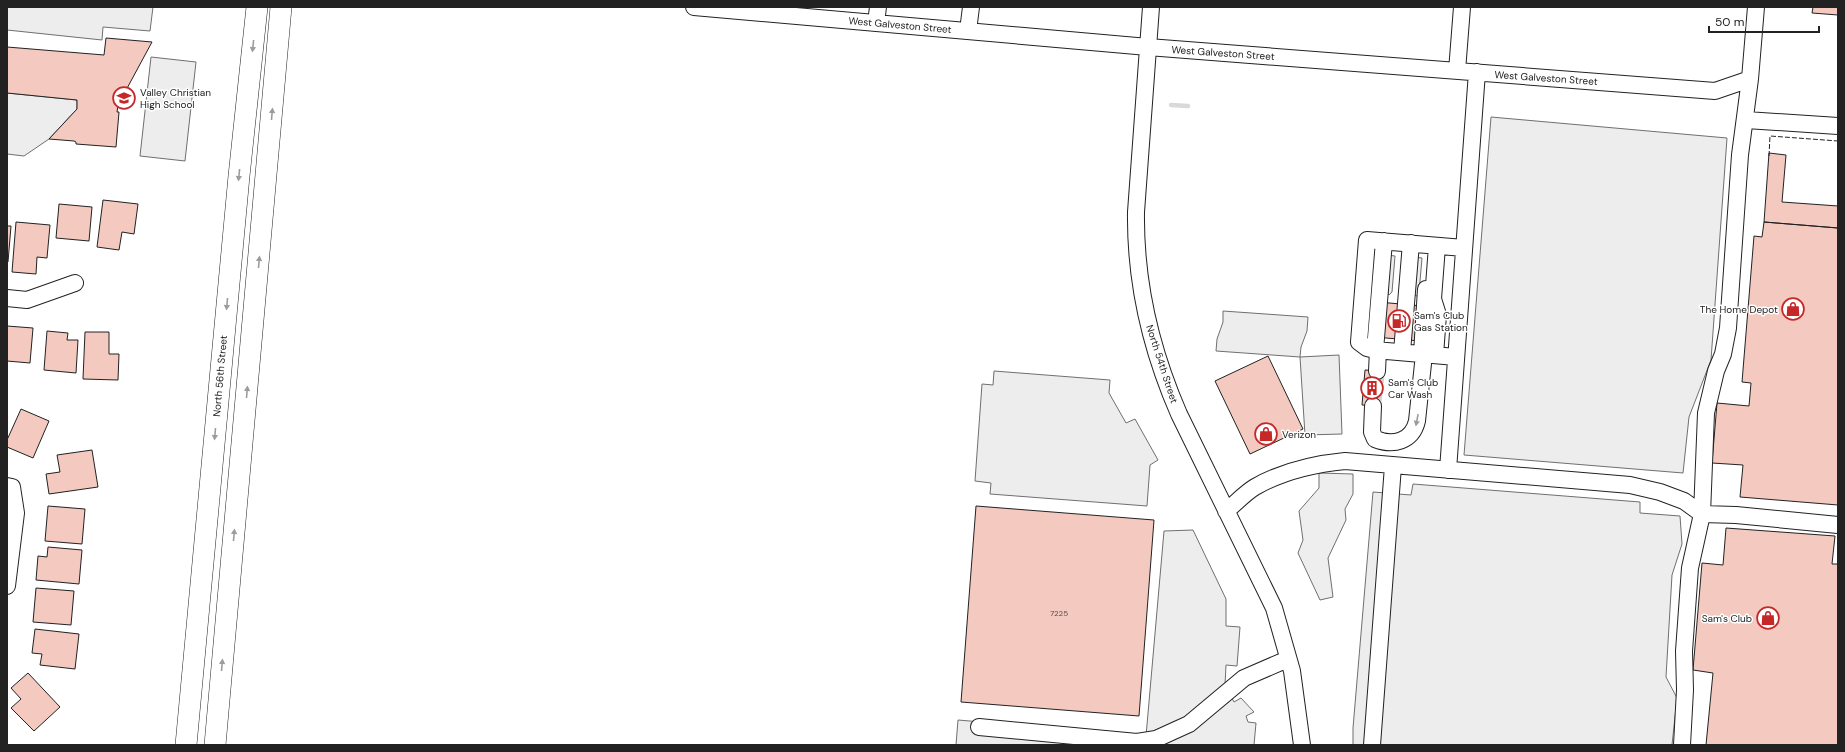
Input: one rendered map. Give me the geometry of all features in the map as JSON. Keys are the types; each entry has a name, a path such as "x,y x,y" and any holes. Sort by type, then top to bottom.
{"main road":[{"name":"North 56th Street","path":"186,745 238,176 257,7"},
{"path":"215,745 281,7"}],"street":[{"name":"West Galveston Street","path":"694,7 1148,47 1715,91 1750,79"},
{"path":"876,23 878,7"},
{"path":"968,31 971,7"},
{"name":"North 54th Street","path":"1151,7 1136,234 1140,280 1146,319 1168,389 1274,608 1292,671 1302,745"},
{"path":"1457,71 1462,7"},
{"path":"1682,745 1685,690 1684,651 1690,568 1702,514 1706,413 1716,371 1723,354 1728,328 1740,162 1746,120 1756,7"},
{"path":"1448,470 1477,72"},
{"path":"1746,120 1838,126"},
{"path":"1383,350 1380,241 1464,248"},
{"path":"1376,371 1383,350 1406,243"},
{"path":"1373,406 1372,432 1375,439 1391,443 1404,440 1414,429 1417,421 1427,354 1433,245"},
{"path":"7,298 27,300 75,283"},
{"path":"1383,350 1456,357"},
{"path":"1226,510 1254,488 1282,474 1324,463 1338,462 1630,485 1660,492 1684,501 1702,514 1736,515 1838,525"},
{"path":"1372,745 1393,466"},
{"path":"7,586 16,513 10,487"},
{"path":"979,727 1138,742 1156,739 1189,724 1244,678 1288,659"}],"shaded area":[{"path":"7,7 153,7 150,31 103,27 102,40 7,30"},
{"path":"151,57 196,62 185,161 140,156"},
{"path":"7,93 77,100 77,109 49,139 24,156 7,154"},
{"path":"1491,117 1727,138 1711,360 1689,417 1683,473 1464,455"},
{"path":"1387,255 1395,256 1392,292 1389,295 1388,294"},
{"path":"1414,257 1422,258 1419,293 1417,296 1413,295"},
{"path":"1223,311 1308,317 1307,331 1301,347 1300,357 1216,351 1217,339 1223,322"},
{"path":"1339,355 1342,434 1305,435 1300,357"},
{"path":"994,371 1110,380 1109,393 1126,423 1135,419 1158,460 1150,465 1147,506 990,494 991,483 975,481 982,384 993,385"},
{"path":"1319,473 1353,474 1353,494 1345,509 1346,520 1328,558 1333,597 1320,600 1298,553 1303,540 1299,511 1319,488"},
{"path":"1413,484 1640,502 1640,513 1680,516 1682,544 1672,575 1666,677 1677,698 1672,745 1353,745 1353,728 1373,492 1411,495"},
{"path":"1193,530 1226,599 1226,626 1240,627 1237,666 1226,665 1225,685 1234,702 1241,698 1254,712 1246,716 1248,722 1256,723 1254,745 956,745 958,720 1146,736 1164,531"}],"building":[{"path":"1813,7 1838,7 1838,15 1812,13"},
{"path":"106,38 152,42 118,105 117,112 119,112 116,147 76,144 74,141 49,139 77,109 77,100 7,93 7,47 104,55"},
{"path":"1769,153 1786,155 1782,202 1838,206 1838,228 1764,222"},
{"path":"103,200 138,204 134,234 122,232 119,250 97,247"},
{"path":"59,204 92,207 89,241 56,238"},
{"path":"16,222 50,225 47,258 37,257 36,274 12,272"},
{"name":"The Home Depot","path":"1764,222 1838,228 1838,505 1740,497 1743,465 1712,463 1717,403 1749,406 1751,383 1742,382 1754,236 1762,237"},
{"path":"7,226 11,226 8,262 7,261"},
{"name":"Sam's Club Gas Station","path":"1367,301 1434,307 1431,342 1364,336"},
{"path":"7,326 33,328 30,363 7,361"},
{"path":"47,331 68,333 67,340 78,340 76,373 44,370"},
{"path":"85,332 109,332 109,354 119,354 118,380 83,379"},
{"path":"1268,356 1303,429 1250,454 1215,381"},
{"name":"Sam's Club Car Wash","path":"1365,370 1382,371 1379,406 1362,405"},
{"path":"21,409 49,421 33,458 7,447 7,440"},
{"path":"92,450 98,487 49,494 46,474 60,472 57,455"},
{"path":"48,506 85,509 82,544 45,541"},
{"path":"976,506 1154,520 1139,716 961,702"},
{"name":"Sam's Club","path":"1726,528 1835,536 1832,564 1838,564 1838,745 1706,745 1713,673 1693,670 1702,563 1723,565"},
{"path":"48,547 82,550 79,584 36,580 38,556 47,557"},
{"path":"36,588 74,591 71,625 33,622"},
{"path":"35,629 79,634 75,669 40,665 42,654 32,653"},
{"path":"28,673 60,707 34,731 11,708 21,699 11,688"}],"waterway":[{"path":"1171,105 1188,106"}],"tunnel":[{"path":"1373,406 1377,371"}],"fence":[{"path":"1769,156 1770,136 1838,141"}],"place":[{"name":"Valley Christian High School","path":"124,98"},
{"name":"The Home Depot","path":"1793,309"},
{"name":"Sam's Club Gas Station","path":"1399,321"},
{"name":"Sam's Club Car Wash","path":"1372,388"},
{"name":"Verizon","path":"1266,434"},
{"name":"Sam's Club","path":"1768,618"}]}
